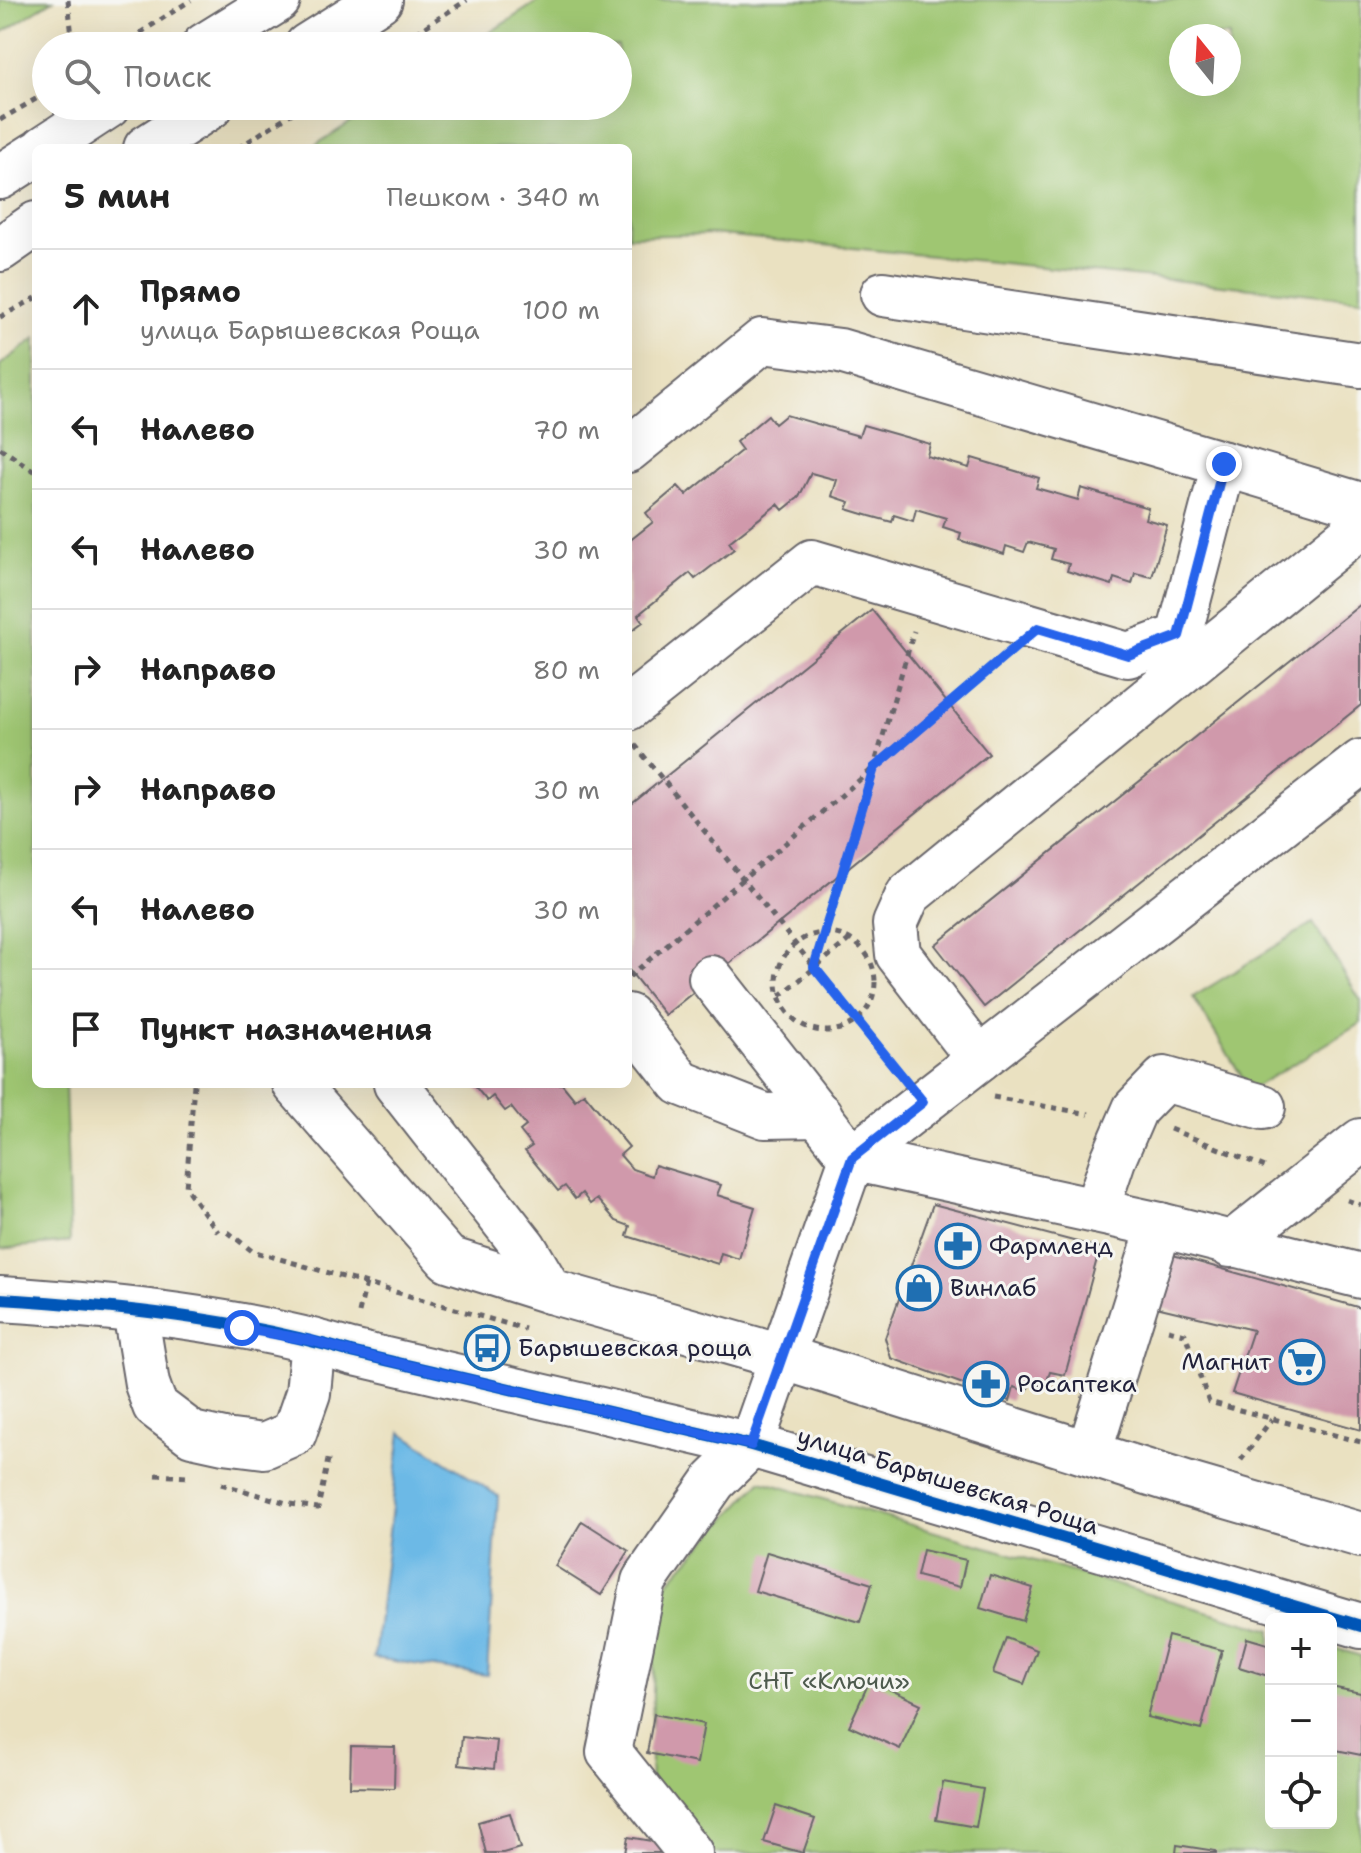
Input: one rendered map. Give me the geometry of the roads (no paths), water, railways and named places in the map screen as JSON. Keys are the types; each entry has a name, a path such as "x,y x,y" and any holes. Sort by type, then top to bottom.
{"street":[{"path":"227,32 278,0"},
{"path":"329,32 380,0"},
{"path":"50,144 87,120"},
{"path":"152,144 189,120"},
{"path":"0,177 32,157"},
{"path":"0,249 32,227"},
{"path":"883,294 1361,365"},
{"path":"632,447 762,341 840,351 1361,505"},
{"path":"632,705 812,562 1128,655 1179,636 1224,464"},
{"path":"979,1059 898,954 895,924 908,895 1361,526"},
{"path":"690,1853 609,1752 644,1581 714,1481 751,1445 852,1158 1361,762"},
{"path":"711,978 852,1158 1160,1225 1361,1276"},
{"path":"632,1021 681,1083 765,1116 820,1115"},
{"path":"1096,1211 1135,1109 1164,1079 1263,1107"},
{"path":"298,1088 448,1259 782,1357 1361,1535"},
{"path":"399,1088 524,1247 550,1291"},
{"path":"1230,1245 1361,1141"},
{"path":"1089,1453 1160,1225"},
{"name":"улица Барышевская Роща","path":"0,1299 135,1311 313,1341 751,1445 1357,1612"},
{"path":"135,1311 147,1384 155,1406 192,1434 264,1446 294,1433 308,1393 313,1341"}],"water":[{"path":"401,1432 498,1496 487,1675 374,1658"}],"place":[{"name":"Фармленд","path":"958,1246"},
{"name":"Винлаб","path":"919,1288"},
{"name":"Барышевская роща","path":"487,1348"},
{"name":"Магнит","path":"1302,1362"},
{"name":"Росаптека","path":"986,1384"}],"park label":[{"name":"СНТ «Ключи»","path":"829,1681"}]}
